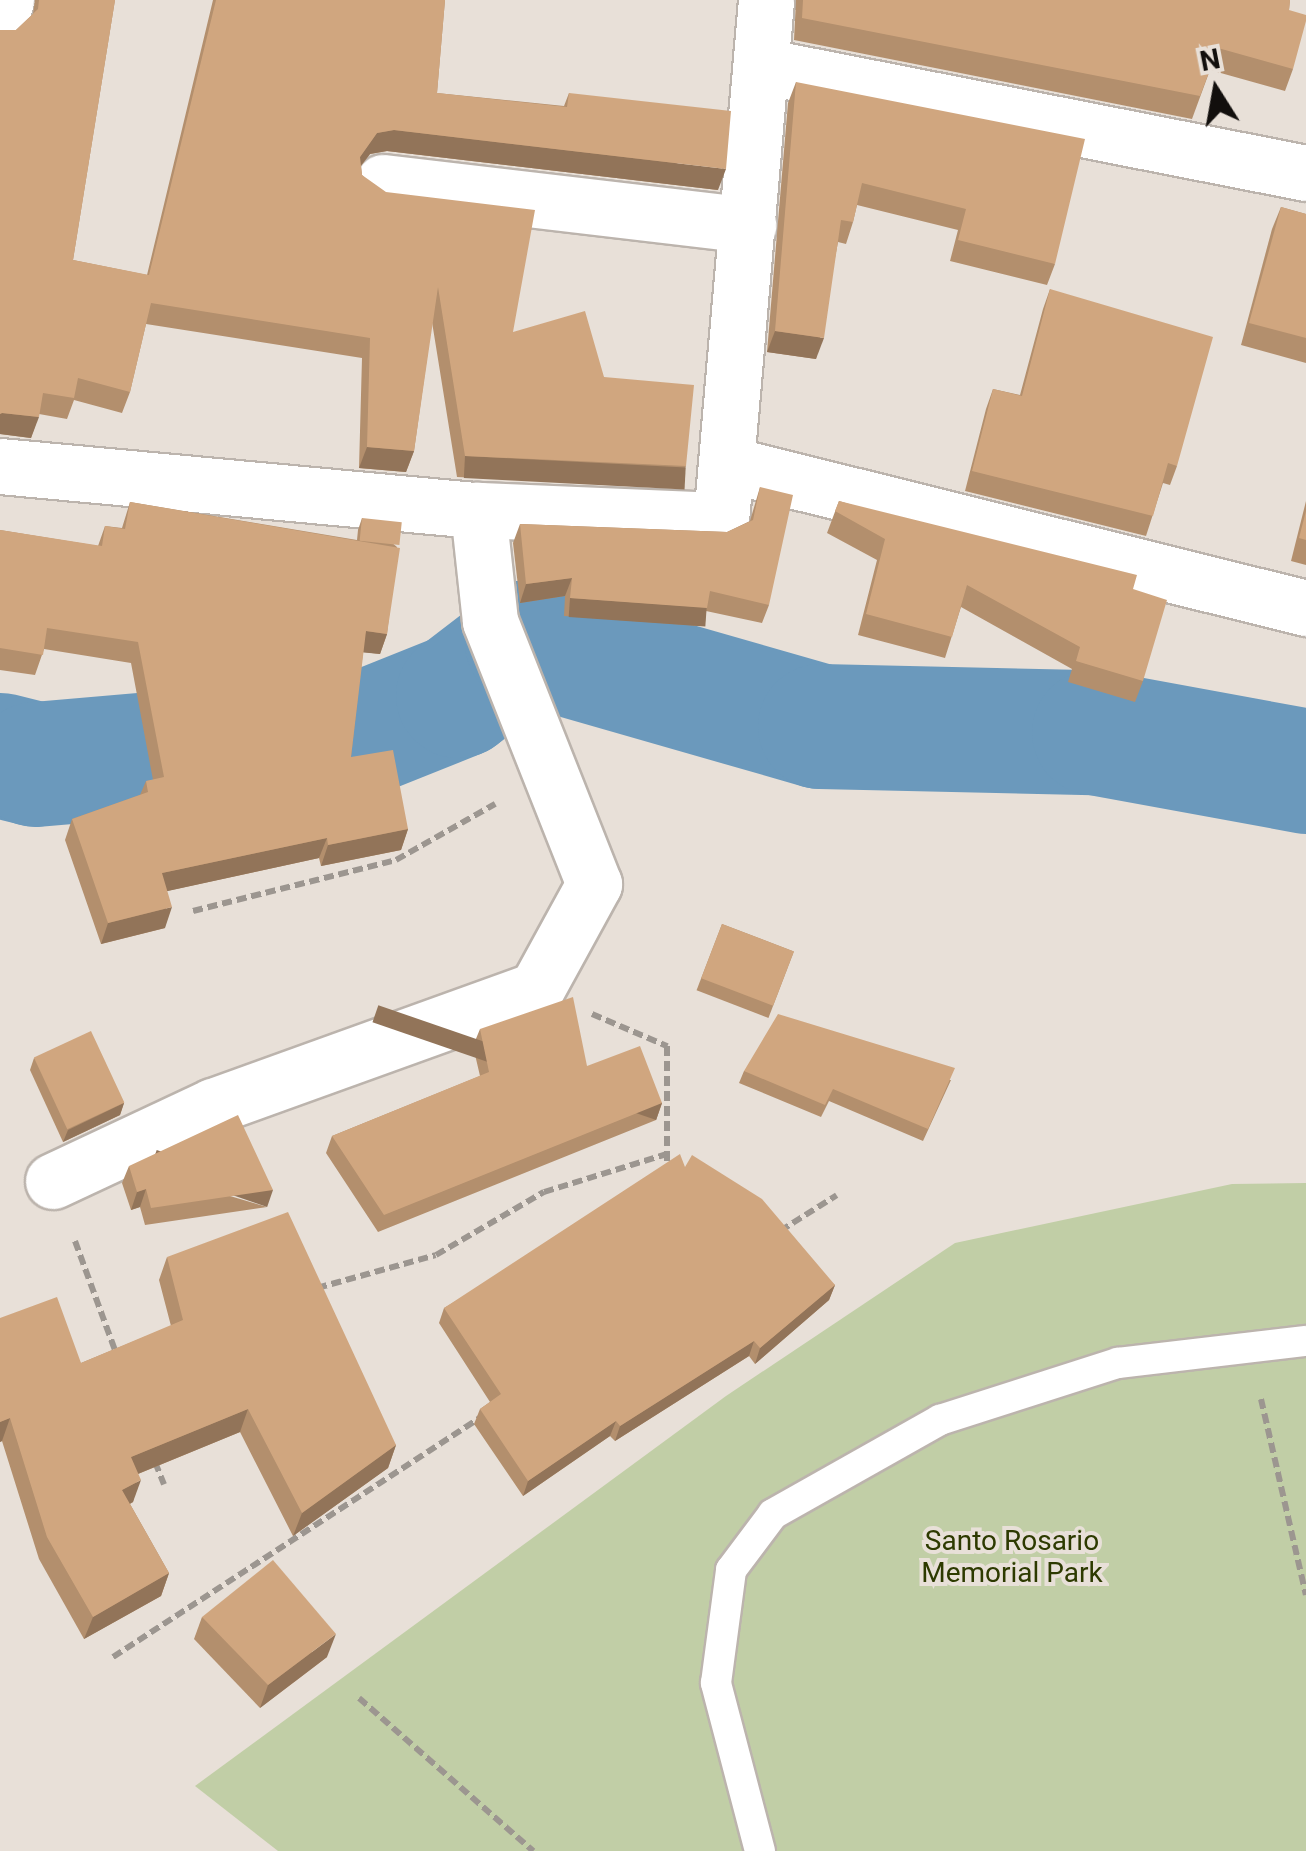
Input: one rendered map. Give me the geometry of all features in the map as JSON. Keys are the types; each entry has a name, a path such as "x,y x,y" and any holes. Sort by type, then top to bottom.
{"street":[{"path":"0,22 6,0"},
{"path":"0,466 478,510 721,520 766,0"},
{"path":"762,66 1306,172"},
{"path":"382,182 748,225"},
{"path":"727,464 1306,608"},
{"path":"53,1181 213,1106 536,990 594,884 547,774 490,621 478,510"}],"lane":[{"path":"760,1851 716,1683 730,1570 772,1514 940,1420 1118,1362 1248,1344 1306,1341"}],"path":[{"path":"192,910 396,860 547,774"},
{"path":"536,990 667,1046 668,1184"},
{"path":"310,1290 436,1256 544,1192 667,1154"},
{"path":"53,1181 118,1360"},
{"path":"770,1236 837,1195"},
{"path":"1248,1344 1306,1595"},
{"path":"113,1657 486,1414"},
{"path":"150,1449 164,1484"},
{"path":"360,1698 534,1851"}],"green space":[{"name":"Santo Rosario Memorial Park","path":"1306,1183 1306,1851 278,1851 195,1786 726,1396 955,1243 1232,1184"}],"building":[{"path":"39,0 115,0 73,260 149,275 216,0 445,0 437,93 567,107 569,93 731,111 726,169 394,130 377,133 360,157 362,175 386,192 535,210 513,332 585,311 604,377 694,385 686,466 465,456 438,287 414,451 367,447 370,338 151,303 130,392 78,378 74,398 43,393 39,417 0,414 0,30 16,30 38,9"},
{"path":"803,0 1290,0 1289,10 1306,15 1306,21 1293,69 1218,48 1200,96 802,18"},
{"path":"796,82 1085,139 1055,264 958,240 966,209 862,183 853,222 841,220 824,338 775,331"},
{"path":"1281,207 1306,214 1306,338 1249,323"},
{"path":"1050,289 1213,337 1177,466 1168,463 1153,516 972,471 993,389 1022,396"},
{"path":"760,487 793,495 769,605 710,591 707,608 570,598 572,578 526,584 520,524 727,532 753,520"},
{"path":"839,501 1137,575 1133,589 1167,600 1143,681 1076,661 1080,647 967,585 952,637 866,614 885,539 835,511"},
{"path":"130,502 400,548 387,634 366,631 351,757 393,750 408,829 328,845 327,838 162,873 172,907 108,923 72,819 148,792 146,781 164,777 138,642 47,628 43,655 0,648 0,530 102,546 105,526 125,529"},
{"path":"1306,511 1306,540 1299,538"},
{"path":"362,518 402,522 399,545 360,541"},
{"path":"722,924 794,952 773,1006 701,978"},
{"path":"573,997 587,1066 640,1046 662,1103 384,1215 332,1136 489,1072 480,1029"},
{"path":"778,1014 955,1068 928,1129 833,1089 825,1105 744,1071"},
{"path":"91,1031 124,1103 67,1129 34,1058"},
{"path":"238,1115 273,1190 151,1208 146,1189 137,1192 129,1166"},
{"path":"680,1154 685,1167 692,1155 762,1199 835,1285 760,1348 754,1341 620,1426 616,1421 528,1481 480,1409 501,1394 444,1308"},
{"path":"288,1212 396,1445 302,1513 248,1409 131,1457 141,1480 122,1490 169,1573 93,1617 47,1537 10,1418 0,1422 0,1318 57,1297 81,1363 183,1320 167,1257"},
{"path":"273,1560 336,1634 268,1685 202,1617"}],"waterway":[{"path":"0,755 35,764 353,737 458,695 527,642 820,726 1094,732 1306,771"}]}
